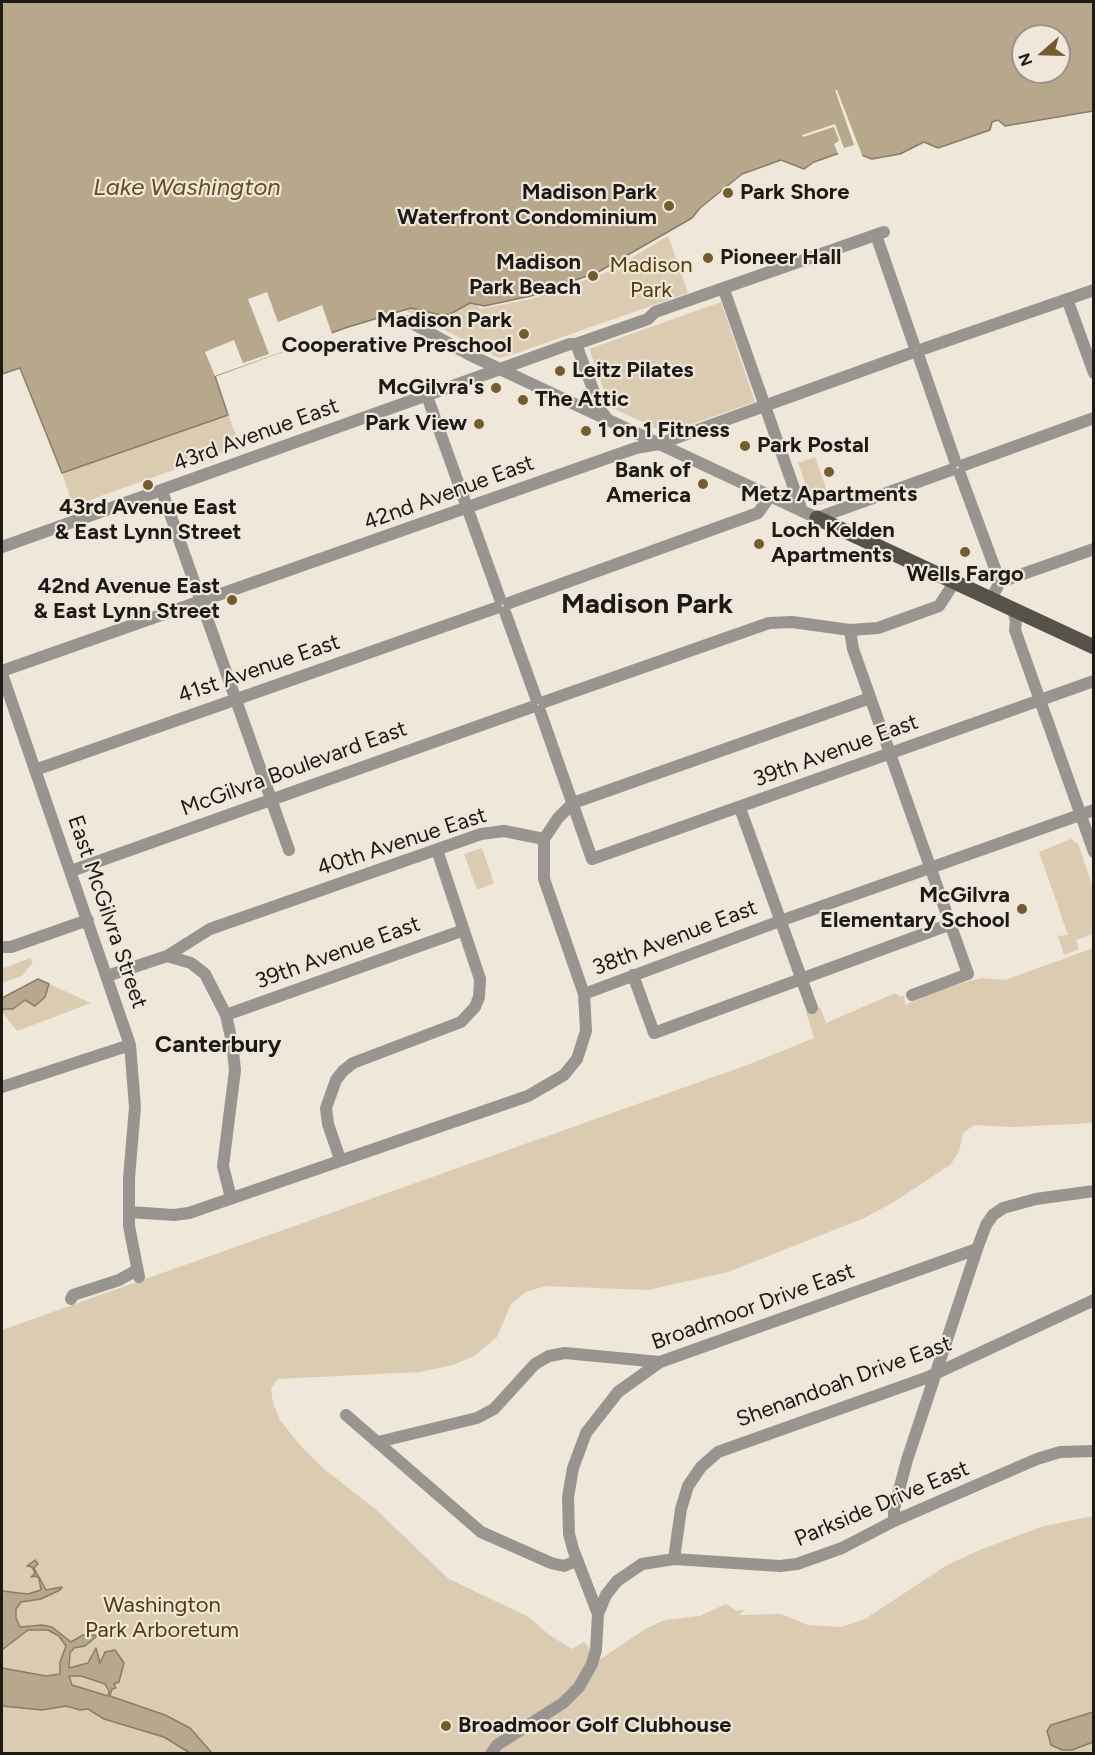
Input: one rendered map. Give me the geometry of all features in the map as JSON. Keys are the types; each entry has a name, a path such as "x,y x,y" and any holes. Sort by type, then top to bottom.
{"main road":[{"path":"817,518 1094,647"}],"street":[{"name":"43rd Avenue East","path":"2,547 570,344 576,344 648,319 655,312 724,290 880,234 917,351"},
{"path":"724,290 802,511"},
{"name":"42nd Avenue East","path":"2,673 640,447 659,444 1094,290"},
{"path":"1067,299 1094,373"},
{"path":"408,321 470,356 526,380 611,423 817,518 1094,418"},
{"path":"576,344 601,411 611,423"},
{"path":"917,351 999,582 991,599"},
{"path":"524,361 520,371 526,380"},
{"path":"428,396 573,803"},
{"path":"581,408 596,396"},
{"path":"162,491 289,850"},
{"name":"41st Avenue East","path":"35,770 503,606 758,513 770,496"},
{"path":"999,582 1094,549"},
{"name":"McGilvra Boulevard East","path":"71,871 769,623 792,622 850,630 878,628 939,606 954,583"},
{"path":"1012,609 1016,621 1015,630 1094,852"},
{"path":"850,630 853,650 969,974 912,995"},
{"name":"East McGilvra Street","path":"2,673 108,975 130,1045 135,1107 129,1212 130,1240 138,1274 73,1295 71,1299"},
{"name":"39th Avenue East","path":"573,803 592,859 1094,681"},
{"path":"584,994 547,893 542,866 543,839 573,803 870,698"},
{"path":"740,808 812,1008"},
{"name":"38th Avenue East","path":"129,1212 174,1215 231,1198 528,1096 556,1081 572,1066 581,1050 586,1021 584,994 780,921 1094,810"},
{"name":"40th Avenue East","path":"108,975 167,956 210,929 493,832 526,834 543,839"},
{"path":"340,1159 328,1124 326,1108 332,1088 343,1071 354,1063 460,1022 475,1007 479,997 480,979 437,850"},
{"path":"2,947 11,947 88,920"},
{"path":"633,975 654,1033 951,924"},
{"name":"39th Avenue East","path":"226,1015 464,930"},
{"path":"167,956 191,963 205,974 226,1015 235,1070 223,1166 231,1198"},
{"path":"2,1087 130,1045"},
{"path":"894,1521 894,1509 907,1460 986,1225 993,1215 1003,1208 1036,1199 1094,1191"},
{"name":"Broadmoor Drive East","path":"491,1754 497,1745 563,1703 579,1687 592,1664 596,1650 598,1614 576,1561 569,1534 567,1509 573,1468 593,1422 610,1400 627,1384 660,1362 978,1249"},
{"name":"Shenandoah Drive East","path":"674,1559 681,1509 688,1486 701,1467 718,1452 937,1372 1094,1300"},
{"path":"378,1442 486,1413 506,1398 535,1364 549,1356 565,1353 660,1362"},
{"path":"616,1359 625,1362 630,1369 627,1384"},
{"path":"346,1415 481,1532 551,1563 564,1566 576,1561"},
{"name":"Parkside Drive East","path":"598,1614 606,1595 630,1571 642,1564 674,1559 780,1566 797,1564 831,1553 894,1521 1037,1459 1060,1452 1094,1451"}],"green space":[{"name":"Madison Park","path":"668,236 688,293 514,354 499,358 405,310 418,308 441,315 474,302 480,309 531,299 608,272"},
{"name":"Madison Park","path":"721,302 755,402 666,433 610,407 589,349"},
{"path":"228,415 241,446 73,506 62,473"},
{"path":"815,457 828,494 835,492 837,499 819,505 812,502 798,463"},
{"path":"1071,839 1078,844 1093,887 1093,934 1076,940 1079,949 1064,955 1058,936 1068,935 1039,852"},
{"path":"482,848 494,883 477,890 464,854"},
{"path":"1093,948 1093,1123 1014,1127 974,1125 963,1133 959,1152 950,1165 894,1202 862,1219 728,1272 648,1290 545,1286 526,1292 511,1304 497,1337 474,1356 453,1365 420,1372 278,1379 271,1388 273,1403 280,1420 299,1444 324,1469 374,1508 449,1579 529,1617 548,1634 572,1649 584,1642 599,1660 647,1628 665,1620 700,1616 726,1604 737,1611 746,1609 739,1615 781,1614 808,1625 841,1627 865,1619 947,1565 982,1549 1044,1526 1093,1516 1093,1753 212,1753 190,1728 165,1715 110,1696 114,1684 119,1682 124,1663 100,1663 96,1649 88,1663 69,1668 70,1653 74,1648 85,1646 98,1635 95,1633 71,1642 42,1625 20,1627 16,1618 16,1609 21,1601 41,1599 60,1590 61,1587 46,1591 34,1568 34,1560 27,1566 32,1567 39,1579 41,1590 28,1594 2,1591 2,1330 750,1064 814,1038 806,1012 820,1007 826,1023 895,993 901,997 904,995 905,1005 929,994 982,978 1005,980"},
{"path":"30,958 33,962 22,976 2,983 2,969"},
{"path":"49,984 91,1003 17,1031 3,1013 3,1009 49,988"},
{"name":"Washington Park Arboretum","path":"28,1630 48,1630 59,1636 66,1647 60,1662 64,1675 56,1683 2,1677 2,1644"},
{"name":"Washington Park Arboretum","path":"68,1676 81,1676 105,1684 109,1691 108,1696 72,1685"},
{"name":"Washington Park Arboretum","path":"2,1706 42,1710 66,1706 80,1710 88,1709 104,1719 164,1737 190,1753 2,1754"}],"water":[{"name":"Lake Washington","path":"2,2 1093,2 1093,111 1005,126 998,120 992,122 990,130 938,148 924,142 900,154 872,159 848,150 814,162 804,169 781,160 742,174 700,208 692,218 598,272 531,296 484,306 470,303 450,314 441,315 411,308 345,328 215,376 228,415 62,473 20,368 2,374"},
{"path":"38,979 49,984 45,997 35,1006 25,1000 13,1009 3,1009 2,1014 2,998"},
{"path":"35,1560 38,1564 34,1568 46,1590 62,1587 41,1599 21,1602 16,1609 16,1618 20,1627 42,1625 52,1627 71,1642 83,1635 98,1635 85,1646 74,1648 70,1653 69,1668 88,1663 96,1648 100,1663 105,1652 115,1650 124,1663 119,1682 114,1684 116,1688 112,1689 110,1696 165,1715 190,1728 212,1753 190,1753 164,1737 104,1719 88,1709 80,1710 66,1706 42,1710 2,1706 2,1668 46,1676 60,1674 60,1662 66,1646 59,1636 48,1630 28,1630 2,1650 2,1591 28,1594 41,1590 39,1579 36,1576 31,1577 35,1573 32,1567 27,1566","holes":["69,1676 81,1676 105,1684 109,1691 108,1696 72,1685"]},
{"path":"1093,1712 1093,1742 1072,1750 1062,1750 1051,1745 1047,1731 1051,1725"}],"pier":[{"path":"835,90 837,90 864,160 861,158 864,171 855,175 846,159 853,154 839,156 834,144 839,141 834,127 803,137 802,135 835,124 844,148 854,145"},
{"path":"267,292 278,322 322,305 332,334 215,376 205,352 234,340 243,363 269,354 248,299"}],"place":[{"name":"Park Shore","path":"728,193"},
{"name":"Madison Park Waterfront Condominium","path":"669,206"},
{"name":"Pioneer Hall","path":"708,258"},
{"name":"Madison Park Beach","path":"593,276"},
{"name":"Madison Park Cooperative Preschool","path":"524,334"},
{"name":"Leitz Pilates","path":"560,371"},
{"name":"McGilvra's","path":"496,388"},
{"name":"The Attic","path":"523,400"},
{"name":"Park View","path":"479,424"},
{"name":"1 on 1 Fitness","path":"586,431"},
{"name":"Park Postal","path":"745,446"},
{"name":"Metz Apartments","path":"829,472"},
{"name":"Bank of America","path":"703,484"},
{"name":"43rd Avenue East & East Lynn Street","path":"148,485"},
{"name":"Loch Kelden Apartments","path":"759,544"},
{"name":"Wells Fargo","path":"965,552"},
{"name":"42nd Avenue East & East Lynn Street","path":"232,600"},
{"name":"McGilvra Elementary School","path":"1022,909"},
{"name":"Broadmoor Golf Clubhouse","path":"446,1726"}],"district":[{"name":"Madison Park","path":"647,605"},
{"name":"Canterbury","path":"218,1045"}]}
